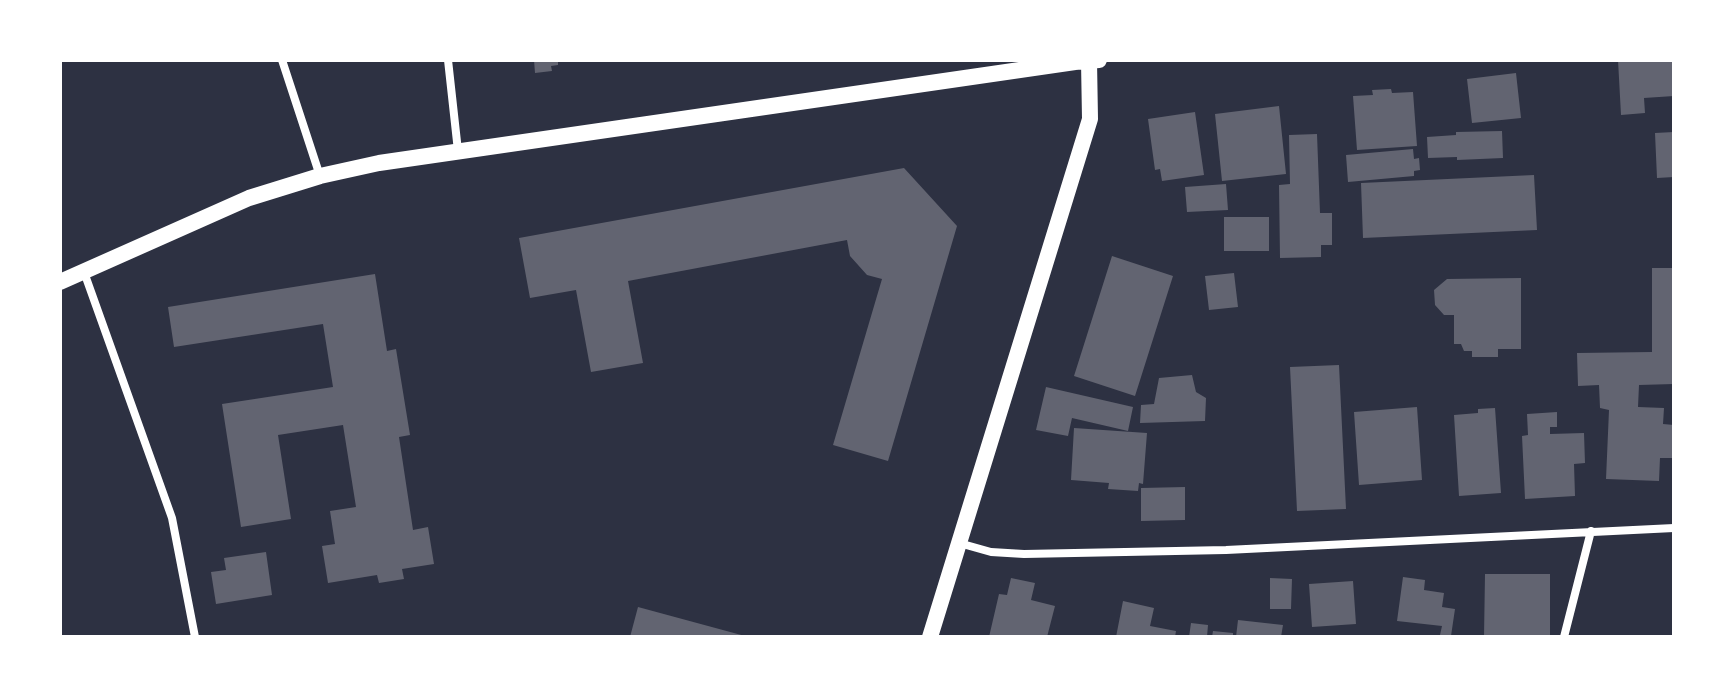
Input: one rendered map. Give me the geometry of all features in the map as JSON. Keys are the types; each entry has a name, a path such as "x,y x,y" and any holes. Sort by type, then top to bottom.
{"main road":[{"path":"60,282 249,198 320,176 379,163 1084,61 1091,87 1090,119 930,637"}],"street":[{"path":"282,60 320,176"},
{"path":"448,60 458,152"},
{"path":"84,272 172,518 195,637"},
{"path":"959,543 991,552 1024,554 1226,550 1674,528"},
{"path":"1564,637 1591,531"}],"building":[{"path":"534,60 558,60 558,65 551,66 552,71 535,73"},
{"path":"1618,60 1673,60 1674,96 1644,98 1645,113 1621,115"},
{"path":"1516,73 1521,118 1472,123 1467,79"},
{"path":"1391,89 1392,93 1413,92 1417,146 1357,150 1353,96 1373,95 1372,90"},
{"path":"1279,106 1286,174 1222,181 1215,114"},
{"path":"1195,112 1204,175 1162,181 1160,169 1155,170 1148,119"},
{"path":"1502,131 1503,158 1428,158 1427,137 1456,135 1456,132"},
{"path":"1674,132 1674,177 1657,178 1655,133"},
{"path":"1317,134 1320,213 1332,213 1332,245 1321,245 1321,257 1280,258 1279,185 1290,184 1289,135"},
{"path":"1413,149 1414,159 1419,158 1420,170 1414,171 1414,176 1348,182 1346,155"},
{"path":"904,168 957,226 888,461 833,445 882,279 867,275 850,256 847,240 628,281 643,363 591,372 576,290 530,298 519,238"},
{"path":"1534,175 1537,230 1363,238 1361,183"},
{"path":"1226,184 1228,210 1187,212 1185,187"},
{"path":"1224,217 1269,217 1269,251 1224,251"},
{"path":"1112,256 1173,276 1135,396 1074,376"},
{"path":"1652,268 1674,268 1674,384 1639,385 1638,407 1664,408 1663,424 1674,425 1673,458 1660,458 1659,481 1606,479 1609,410 1600,408 1599,385 1578,386 1577,353 1652,352"},
{"path":"1234,273 1238,307 1209,310 1205,276"},
{"path":"375,274 387,351 396,349 410,435 399,437 413,530 428,527 434,564 402,569 404,579 379,583 377,575 328,583 322,546 335,544 330,511 356,507 343,425 278,435 291,519 241,527 222,404 333,387 323,324 174,347 168,307"},
{"path":"1521,278 1521,349 1498,349 1498,357 1472,357 1472,351 1464,351 1461,344 1454,344 1454,315 1444,315 1435,305 1434,290 1447,279"},
{"path":"1339,365 1346,509 1297,511 1290,367"},
{"path":"1192,375 1196,392 1206,398 1205,421 1140,423 1141,405 1154,404 1159,378"},
{"path":"1046,387 1133,407 1128,431 1072,418 1068,436 1036,430"},
{"path":"1417,407 1422,480 1359,485 1354,412"},
{"path":"1495,408 1501,493 1459,496 1454,415"},
{"path":"1557,412 1557,427 1550,427 1550,434 1584,433 1585,463 1574,464 1575,496 1525,499 1522,436 1528,435 1527,414"},
{"path":"1074,428 1147,433 1143,484 1139,483 1138,491 1108,489 1109,483 1071,480"},
{"path":"1185,487 1185,520 1141,521 1141,488"},
{"path":"266,552 272,595 216,604 211,572 226,570 224,558"},
{"path":"1485,574 1550,574 1550,637 1484,637"},
{"path":"1403,577 1425,580 1424,590 1444,593 1442,607 1455,609 1451,636 1440,635 1442,626 1397,621"},
{"path":"1011,578 1035,583 1031,600 1055,606 1047,637 989,637 999,594 1007,595"},
{"path":"1270,578 1292,579 1291,609 1270,609"},
{"path":"1353,581 1356,624 1312,627 1309,584"},
{"path":"1123,601 1154,608 1150,626 1176,631 1175,637 1116,637"},
{"path":"638,607 745,636 745,637 630,637"},
{"path":"1238,620 1283,625 1281,637 1236,637"},
{"path":"1191,623 1208,625 1207,637 1189,637"},
{"path":"1213,631 1233,633 1233,637 1212,637"}]}
